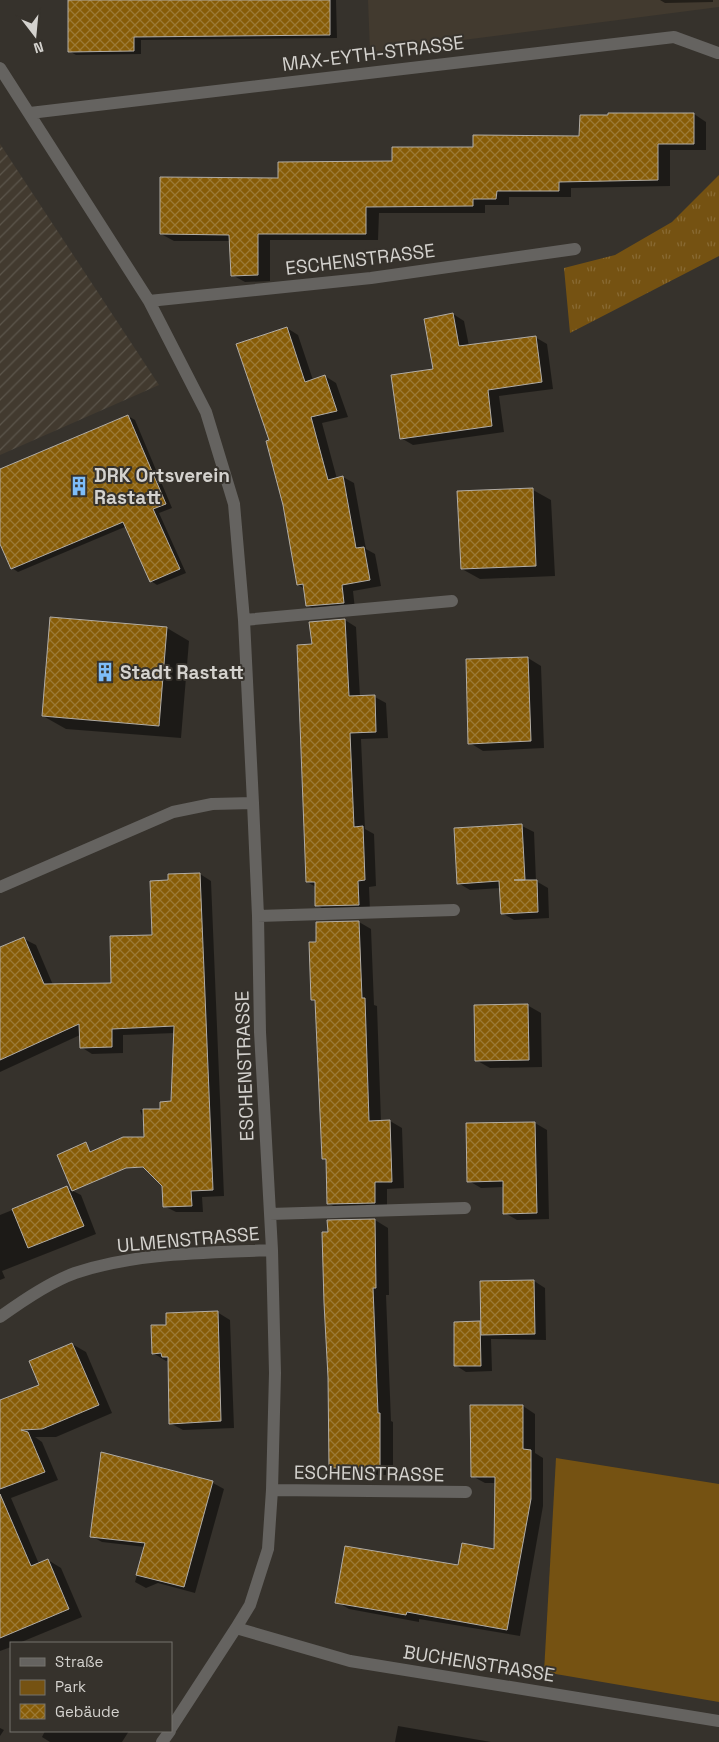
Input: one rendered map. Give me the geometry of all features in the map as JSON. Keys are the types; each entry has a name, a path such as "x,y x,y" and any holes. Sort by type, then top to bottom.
{"street":[{"name":"MAX-EYTH-STRASSE","path":"30,113 674,37 718,53"},
{"name":"ESCHENSTRASSE","path":"0,68 149,301 206,412 234,504 244,620 254,803 260,1032 272,1250 275,1374 272,1490 268,1549 250,1606 172,1726"},
{"name":"ESCHENSTRASSE","path":"149,301 371,278 574,249"},
{"path":"244,620 452,601"},
{"path":"0,887 173,812 212,804 254,803"},
{"path":"258,916 454,910"},
{"path":"270,1214 465,1208"},
{"name":"ULMENSTRASSE","path":"0,1317 27,1298 74,1274 120,1262 177,1255 272,1250"},
{"name":"ESCHENSTRASSE","path":"272,1490 466,1492"},
{"name":"BUCHENSTRASSE","path":"236,1628 350,1661 719,1721"}],"shaded area":[{"path":"368,0 719,0 719,7 370,52"},
{"path":"0,144 159,385 0,455"}],"green space":[{"path":"719,175 719,256 570,333 564,268 615,255 672,222"},
{"path":"556,1458 719,1484 719,1702 544,1672"}],"building":[{"path":"68,0 330,0 330,35 134,37 134,51 68,52"},
{"path":"608,113 694,113 694,144 658,144 658,180 559,182 559,191 497,191 496,199 473,199 473,206 366,207 366,234 258,234 258,275 231,276 229,235 160,234 160,177 278,178 278,162 392,161 392,147 473,147 473,135 579,136 580,115 608,115"},
{"path":"453,313 459,346 536,336 542,382 488,390 492,426 400,439 391,375 433,369 424,319"},
{"path":"287,327 305,382 325,375 337,411 311,417 328,480 343,476 356,548 364,547 370,580 342,585 344,603 306,606 303,584 297,585 283,505 266,441 269,440 236,344"},
{"name":"DRK Ortsverein Rastatt","path":"128,415 166,504 153,509 180,569 150,582 123,522 11,569 0,544 0,469"},
{"path":"533,488 536,566 461,569 457,491"},
{"name":"Stadt Rastatt","path":"50,617 167,627 159,726 42,716"},
{"path":"345,619 349,696 375,695 376,732 350,733 354,827 363,826 365,880 358,881 359,905 315,906 315,882 306,882 297,645 312,644 309,622"},
{"path":"528,657 531,741 468,744 466,659"},
{"path":"522,824 525,880 537,880 538,912 501,914 499,881 457,884 454,828"},
{"path":"200,873 213,1190 191,1191 192,1206 163,1207 162,1186 143,1167 126,1168 72,1191 57,1155 86,1142 90,1152 123,1137 144,1137 143,1109 160,1109 160,1102 171,1101 174,1026 112,1029 112,1047 80,1048 79,1024 0,1060 0,947 24,937 44,984 111,983 110,936 152,935 150,881 168,880 168,874"},
{"path":"359,921 362,998 365,998 369,1121 390,1120 392,1182 375,1182 375,1203 327,1204 326,1159 322,1159 315,1000 311,1000 309,942 316,942 316,922"},
{"path":"528,1004 529,1060 475,1061 474,1005"},
{"path":"535,1122 537,1213 503,1214 503,1181 467,1182 466,1123"},
{"path":"67,1186 84,1226 28,1248 12,1209"},
{"path":"375,1219 376,1288 373,1288 378,1413 380,1413 380,1468 329,1468 328,1377 322,1232 328,1232 327,1220"},
{"path":"534,1280 535,1334 481,1335 480,1281"},
{"path":"218,1311 221,1421 169,1424 168,1357 162,1357 161,1353 152,1354 151,1325 166,1325 166,1313"},
{"path":"480,1321 481,1366 454,1366 454,1322"},
{"path":"72,1343 99,1405 42,1429 21,1430 28,1432 45,1472 0,1489 0,1400 39,1385 29,1361"},
{"path":"470,1405 523,1405 523,1449 531,1450 531,1499 507,1630 407,1612 406,1615 335,1603 345,1546 458,1565 462,1543 494,1549 495,1477 471,1477"},
{"path":"101,1452 213,1481 184,1587 136,1575 145,1543 90,1537"},
{"path":"0,1494 31,1566 48,1559 69,1609 0,1638"}],"place":[{"name":"DRK Ortsverein Rastatt","path":"79,486"},
{"name":"Stadt Rastatt","path":"105,672"}]}
